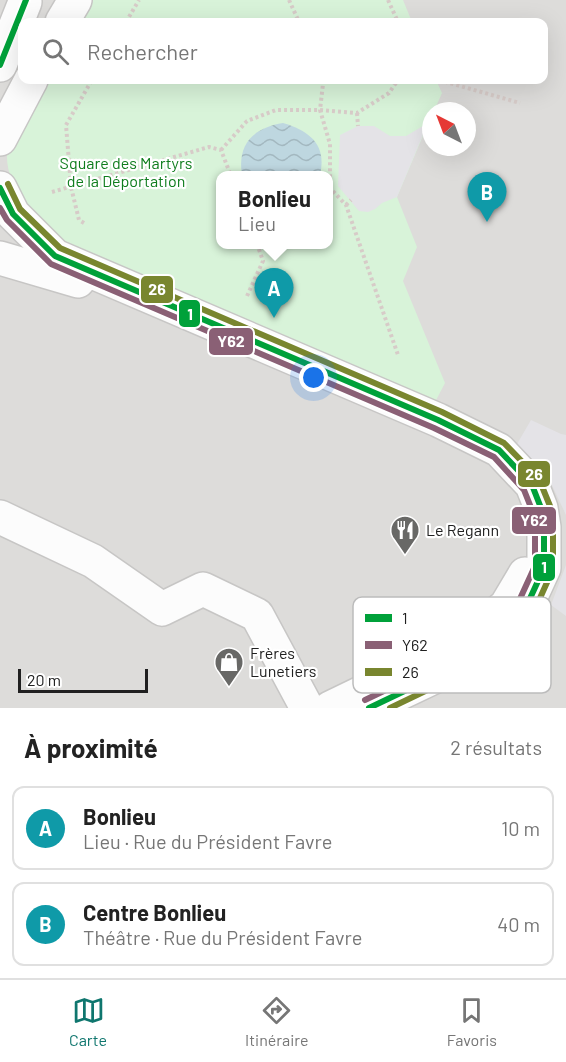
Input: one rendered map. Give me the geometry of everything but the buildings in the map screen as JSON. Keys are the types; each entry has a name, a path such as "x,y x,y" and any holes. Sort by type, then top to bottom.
{"street":[{"path":"64,18 75,0"},
{"path":"0,30 26,1"},
{"path":"19,18 26,1"},
{"path":"0,65 18,21"},
{"path":"0,139 29,84"},
{"path":"0,188 12,214 55,256 438,420 499,450 532,485 541,507 544,568 530,597"},
{"path":"0,258 33,269 69,277 227,342 482,453 504,470 522,492 531,526 526,571 511,597"},
{"path":"0,517 93,561 162,609 203,589 257,615 307,708"},
{"path":"330,708 360,693"},
{"path":"369,708 400,693"}],"path":[{"path":"129,18 140,0"},
{"path":"289,0 296,18"},
{"path":"388,0 396,18"},
{"path":"87,225 79,219 71,187 66,125 90,84"},
{"path":"324,84 320,110 330,144 329,171"},
{"path":"221,150 247,121 276,110 357,113 389,93 395,84"},
{"path":"452,84 519,104"},
{"path":"357,113 358,126"},
{"path":"52,192 209,147 221,150"},
{"path":"221,150 229,171"},
{"path":"333,193 346,205 398,355"},
{"path":"346,205 351,200"},
{"path":"247,296 263,261 259,249"}],"shaded area":[{"path":"0,0 566,0 566,708 0,708"},
{"path":"358,126 374,126 390,136 406,136 422,127 422,137 397,197 368,212 359,211 338,186 340,135"},
{"path":"531,420 566,435 566,515 549,479 517,444"},
{"path":"566,565 566,616 551,605"}],"green space":[{"path":"87,0 403,0 410,18 77,18"},
{"name":"Square des Martyrs de la Déportation","path":"41,84 438,84 442,93 438,102 422,102 422,138 397,197 417,247 403,281 445,383 434,404 63,243 33,212 15,187 7,160 10,139"}],"water":[{"path":"283,123 308,135 318,147 321,155 321,171 242,171 242,154 249,139 272,125"}],"transit line":[{"name":"1","path":"19,18 26,0"},
{"name":"1","path":"0,65 18,20"},
{"name":"26","path":"8,184 20,209 60,248 442,412 504,443 539,479 550,506 553,526 553,569 540,597"},
{"name":"1","path":"0,188 13,214 55,256 438,420 499,450 532,485 541,508 544,527 544,568 531,597"},
{"name":"Y62","path":"0,208 7,220 51,264 434,428 494,457 524,490 532,510 535,528 535,566 521,597"},
{"name":"Y62","path":"365,700 380,693"},
{"name":"1","path":"369,708 400,693"},
{"name":"26","path":"390,708 421,693"}],"place":[{"name":"Centre Bonlieu","path":"487,222"},
{"name":"Bonlieu","path":"274,318"},
{"name":"Le Regann","path":"405,556"},
{"name":"Frères Lunetiers","path":"229,688"}]}
